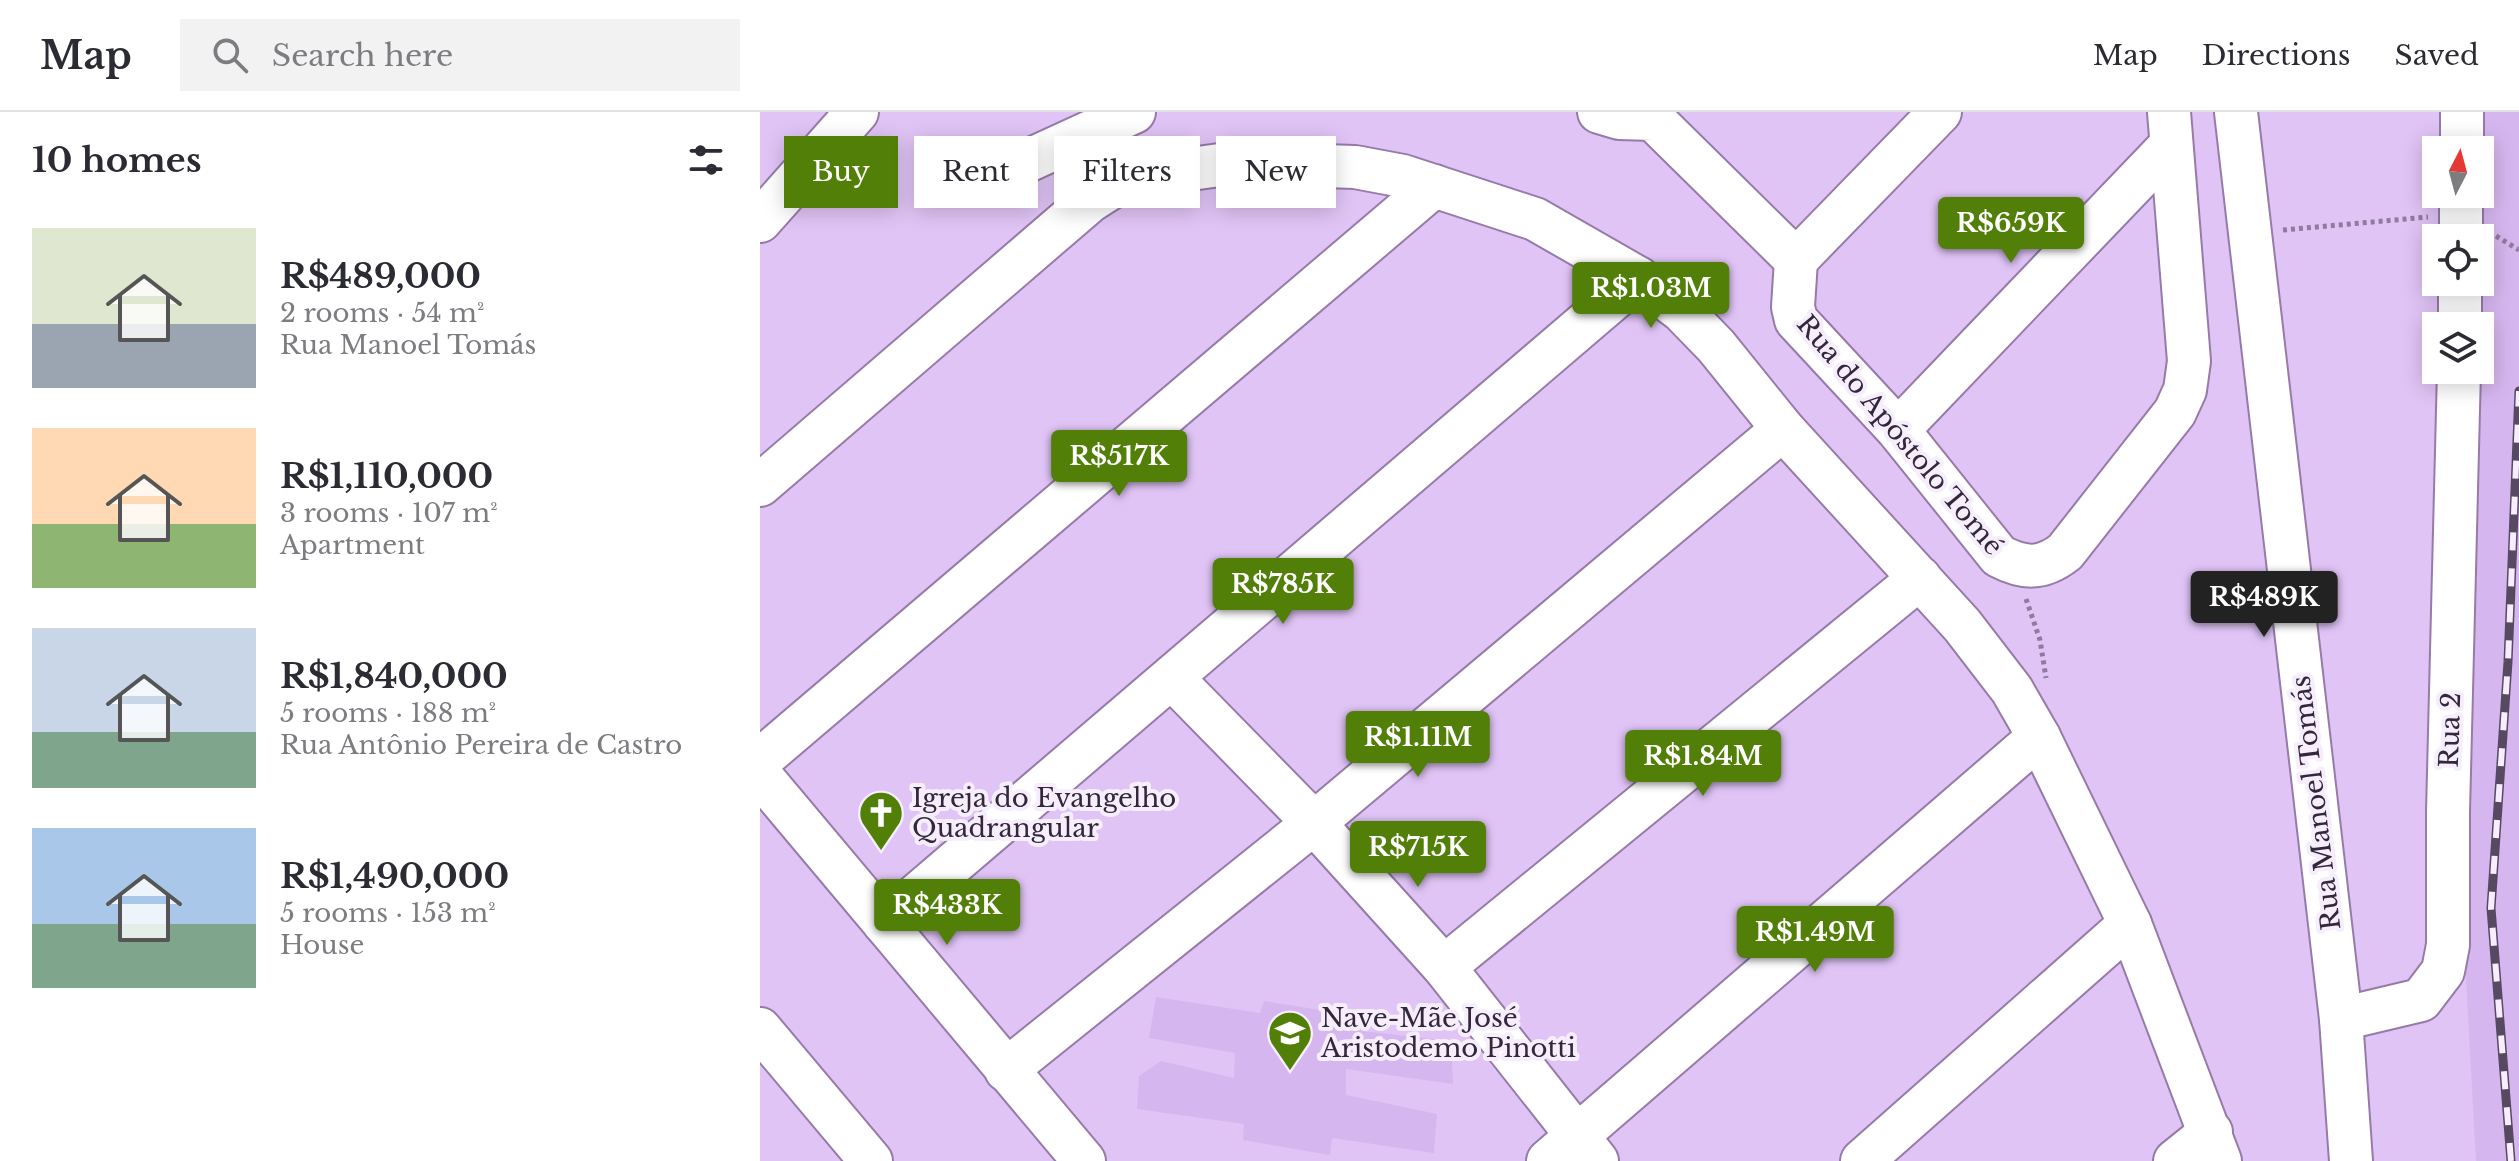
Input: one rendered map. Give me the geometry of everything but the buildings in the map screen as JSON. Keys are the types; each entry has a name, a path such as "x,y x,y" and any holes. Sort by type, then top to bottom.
{"street":[{"path":"760,221 857,112"},
{"path":"1038,156 1134,112"},
{"path":"1599,112 1619,118 1656,116 1796,260 1940,112"},
{"name":"Rua Manoel Tomás","path":"2236,112 2341,1019 2351,1161"},
{"path":"2462,112 2462,136"},
{"path":"1898,430 2170,128"},
{"name":"Rua do Apóstolo Tomé","path":"1796,260 1793,307 1796,320 1898,430 1999,556 2020,566 2043,566 2065,552 2175,412 2185,390 2189,361 2170,128"},
{"path":"760,485 1090,201 1126,178 1234,163 1355,167 1434,186 1535,219 1638,278 1682,311 1716,346 1783,429 1920,578 1998,671 2039,737 2130,924 2215,1146 2175,1161"},
{"path":"760,760 1434,186"},
{"path":"884,923 1638,278"},
{"name":"Rua 2","path":"2341,1019 2421,1000 2443,971 2448,945 2448,812 2459,384"},
{"path":"1006,1070 1314,823 1783,429"},
{"path":"1444,967 1920,578"},
{"path":"1172,678 1314,823 1444,967 1574,1153 2039,737"},
{"path":"760,775 1084,1161"},
{"path":"1862,1161 2130,924"},
{"path":"760,1029 862,1158"}],"path":[{"path":"2250,232 2461,215 2519,250"},
{"path":"2020,566 2040,640 2045,675 2047,707 2039,737"}],"shaded area":[{"path":"2478,112 2519,112 2519,1161 2476,1161 2460,870 2472,384 2494,384 2494,312 2480,312 2479,296 2494,296 2494,224 2479,224 2479,208 2494,208 2494,136 2478,136"},
{"name":"Nave-Mãe José Aristodemo Pinotti","path":"1156,997 1260,1013 1264,1001 1357,1016 1353,1030 1451,1041 1453,1084 1346,1069 1346,1095 1437,1114 1434,1153 1332,1138 1330,1155 1243,1140 1244,1124 1137,1109 1139,1076 1161,1061 1234,1078 1235,1053 1149,1038"}],"railway":[{"path":"2511,1161 2491,908 2508,662 2519,391"}],"place":[{"name":"Igreja do Evangelho Quadrangular","path":"881,852"},
{"name":"Nave-Mãe José Aristodemo Pinotti","path":"1290,1072"}]}
